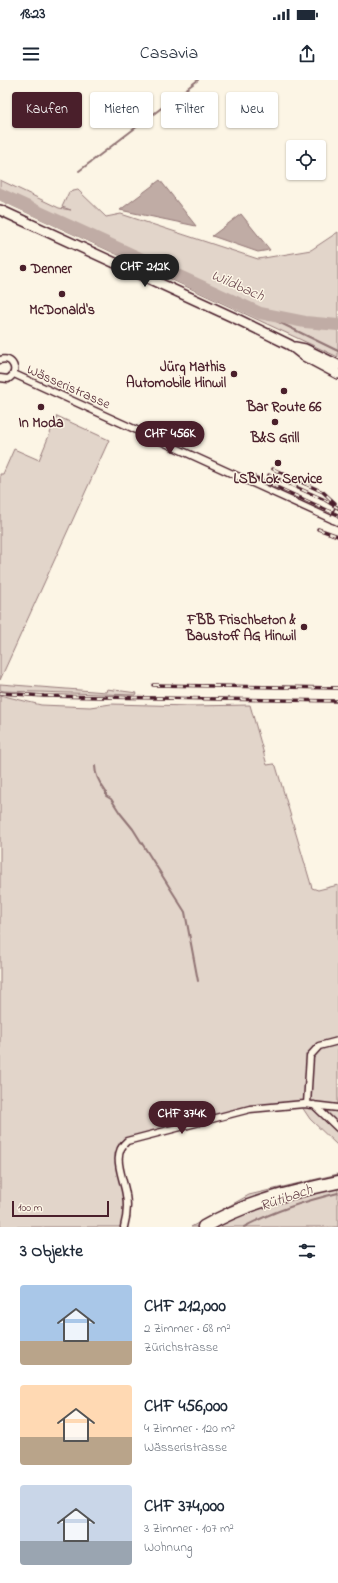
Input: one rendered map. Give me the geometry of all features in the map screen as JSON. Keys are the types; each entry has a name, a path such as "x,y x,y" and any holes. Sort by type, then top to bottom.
{"highway":[{"path":"204,1227 234,1212 266,1200 338,1182"}],"main road":[{"path":"0,210 290,345 305,349 338,364"},
{"path":"290,345 304,356 338,374"}],"street":[{"path":"0,360 5,359 12,362 15,370 14,374 8,379 0,379"},
{"name":"Wässeristrasse","path":"14,374 336,521"},
{"path":"336,521 338,510"},
{"path":"307,1104 309,1061 312,1053 322,1045 338,1041"},
{"path":"124,1227 127,1200 118,1159 122,1147 127,1141 239,1111 307,1104 338,1108"},
{"path":"314,1105 338,1128"}],"shaded area":[{"path":"0,180 59,208 71,210 62,207 69,192 78,190 106,217 121,214 258,259 311,250 338,232 338,357 0,200"},
{"path":"160,180 196,226 120,210"},
{"path":"241,214 270,250 258,252 212,236"},
{"path":"57,416 109,440 0,680 0,474 3,474 14,449 39,460"},
{"path":"0,684 106,692 107,689 137,693 136,695 4,691 0,690"},
{"path":"0,695 41,705 90,707 111,704 191,706 250,705 267,765 274,764 276,766 312,888 318,890 338,885 338,1146 310,1119 300,1104 261,1108 133,1139 119,1152 125,1188 124,1227 0,1227"},
{"path":"338,1174 338,1227 191,1227 249,1195"}],"waterway":[{"path":"79,171 198,80"},
{"name":"Wildbach","path":"0,194 260,313 305,322 338,325"},
{"path":"260,313 338,351"},
{"path":"95,766 97,777 106,792 106,796 111,799 133,829 185,912 198,981"},
{"name":"Rütibach","path":"244,1227 266,1216 290,1207 313,1199 338,1193"}],"railway":[{"path":"273,469 323,492 335,503"},
{"path":"250,475 338,515"},
{"path":"269,475 325,500 338,508"},
{"path":"318,529 338,536"},
{"path":"153,685 338,688"},
{"path":"0,693 44,696 338,701"}],"place":[{"name":"Denner","path":"23,268"},
{"name":"McDonald's","path":"62,294"},
{"name":"Jürg Mathis Automobile Hinwil","path":"234,374"},
{"name":"Bar Route 66","path":"284,391"},
{"name":"In Moda","path":"41,407"},
{"name":"B&S Grill","path":"275,422"},
{"name":"LSB Lok Service","path":"278,463"},
{"name":"FBB Frischbeton & Baustoff AG Hinwil","path":"304,627"}]}
